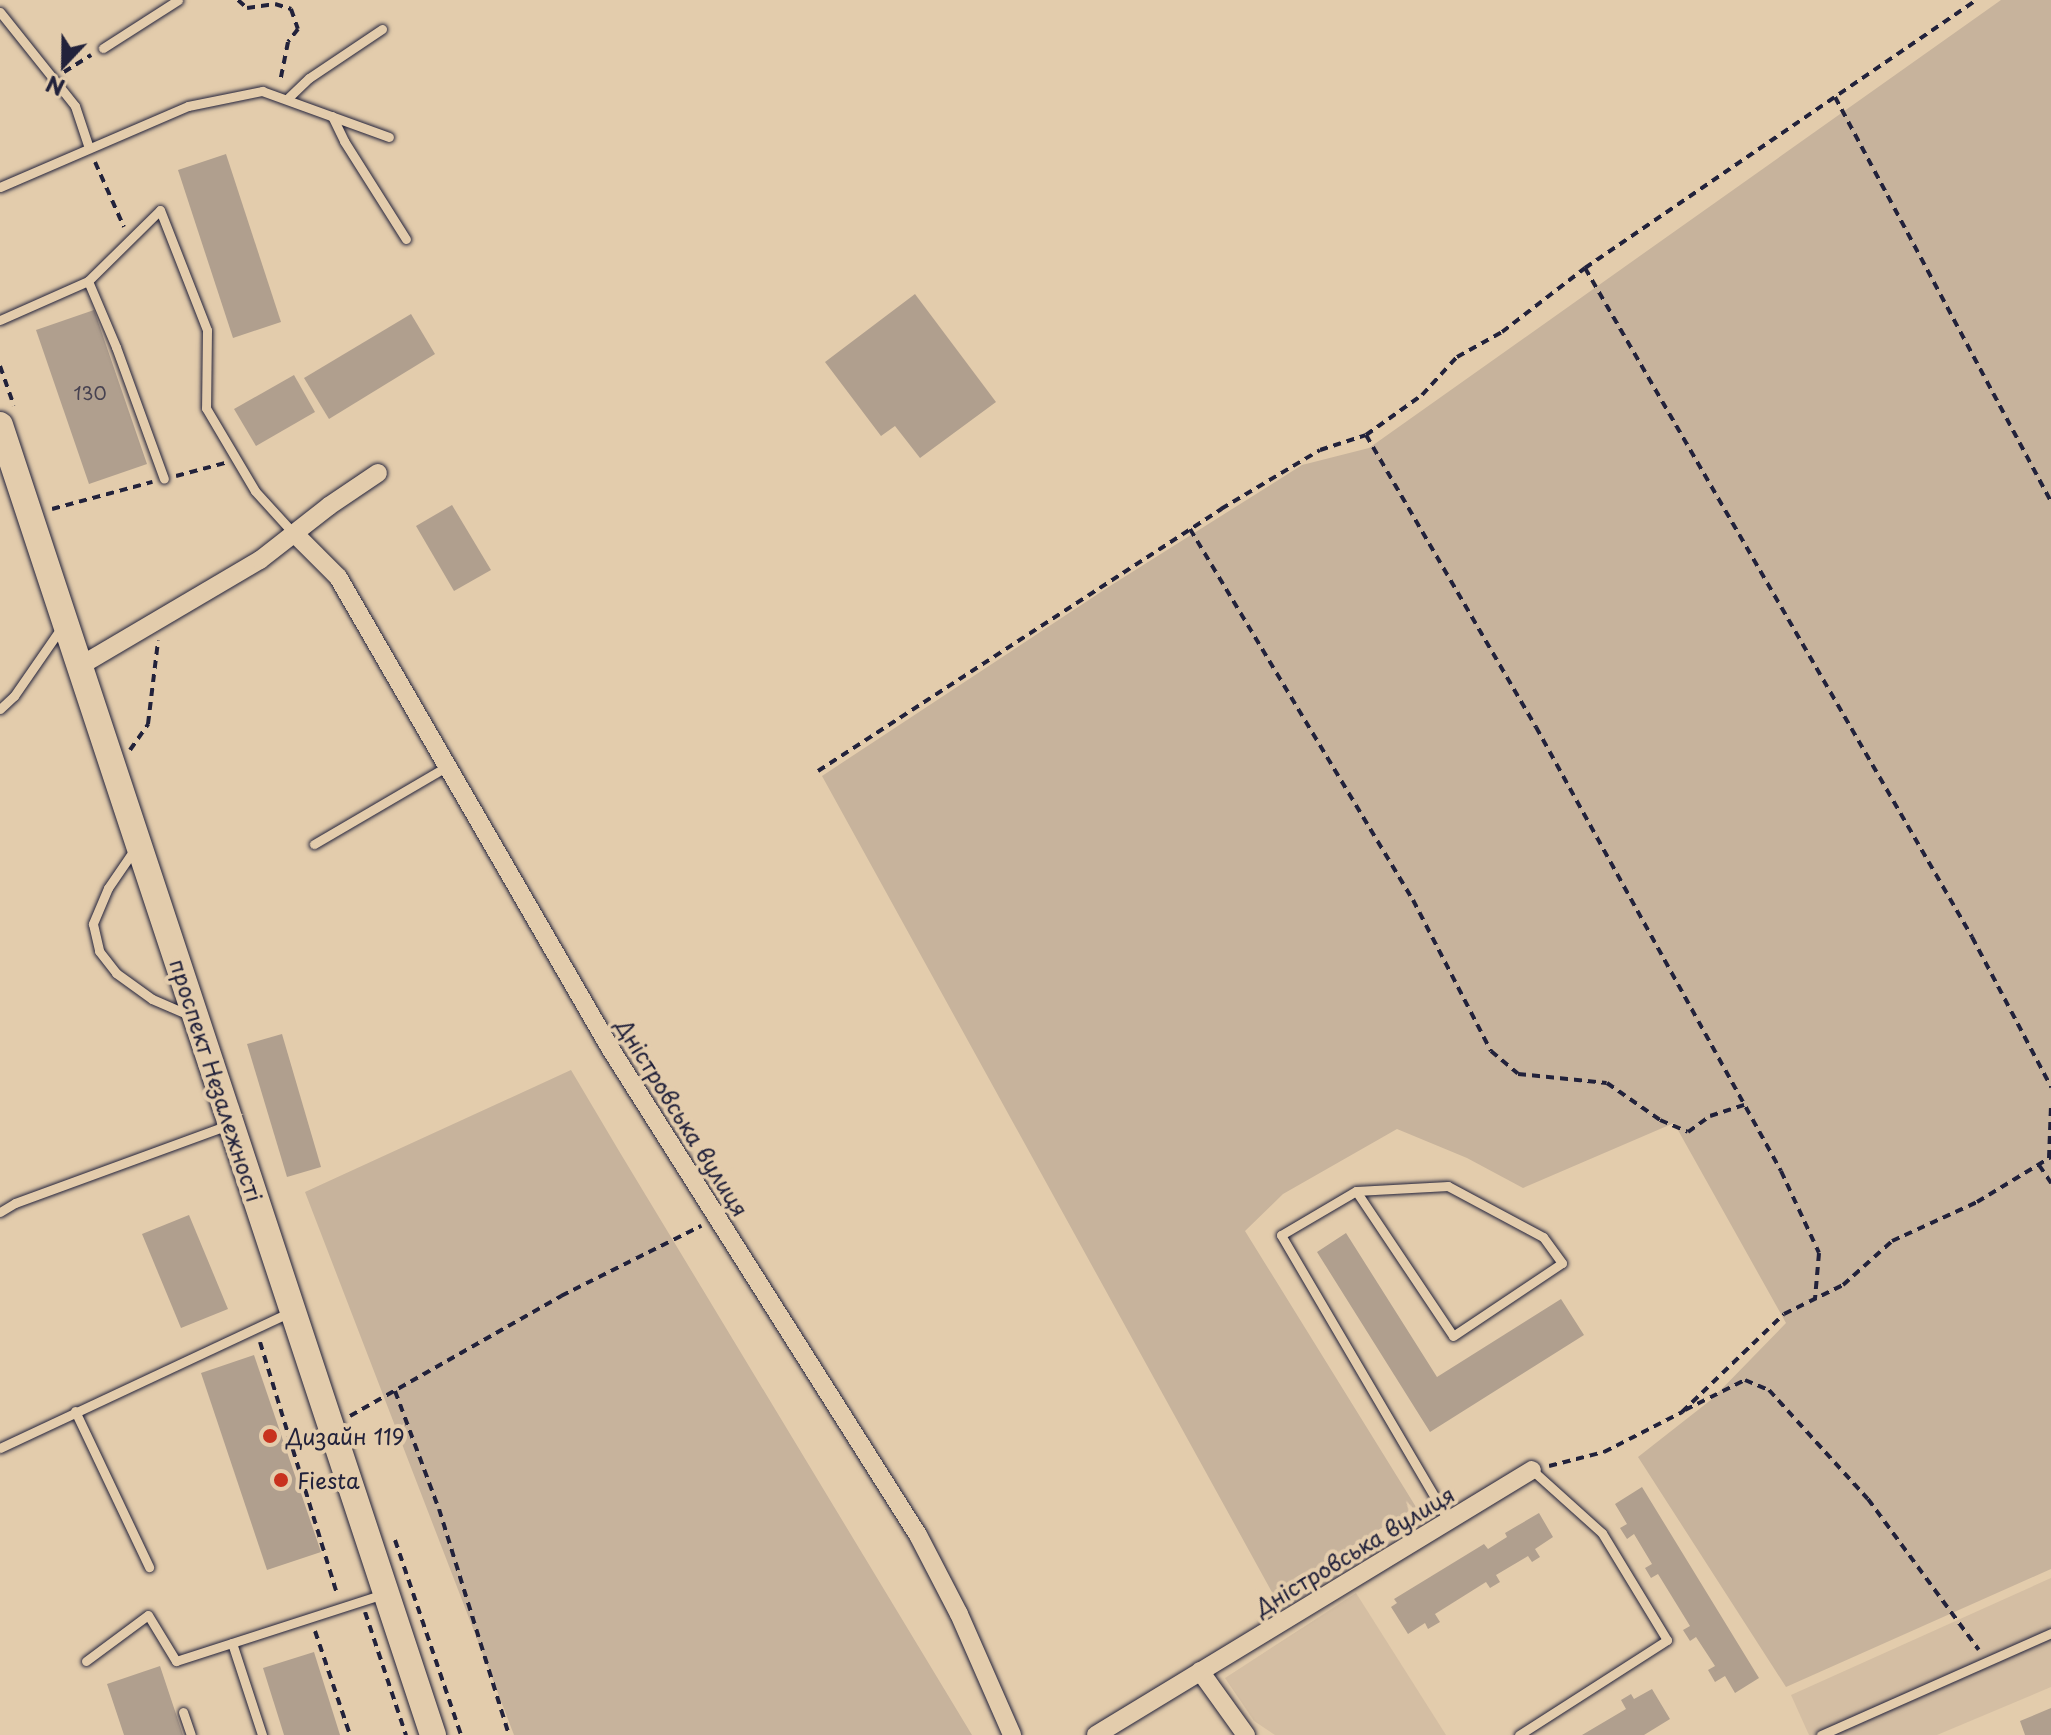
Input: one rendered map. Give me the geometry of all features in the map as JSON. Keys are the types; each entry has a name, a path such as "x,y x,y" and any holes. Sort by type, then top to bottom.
{"main road":[{"name":"проспект Незалежності","path":"0,425 4,452 80,666 433,1735"}],"street":[{"path":"80,666 296,535 329,506 378,473"},
{"name":"Дністровська вулиця","path":"296,535 338,577 610,1048 918,1535 959,1614 1012,1735"},
{"name":"Дністровська вулиця","path":"1096,1735 1532,1470"},
{"path":"1200,1671 1246,1735"}],"lane":[{"path":"103,48 178,0"},
{"path":"0,12 75,106 89,148"},
{"path":"282,98 382,29"},
{"path":"0,187 188,106 262,91 389,137"},
{"path":"332,116 406,239"},
{"path":"0,320 88,281 160,210 207,330 206,408 255,491 296,535"},
{"path":"88,281 116,347 164,479"},
{"path":"0,709 14,696 65,622"},
{"path":"314,844 446,767"},
{"path":"139,844 108,888 93,924 99,951 116,973 140,990 196,1018"},
{"path":"0,1212 15,1203 231,1124"},
{"path":"1356,1191 1453,1336 1562,1263 1543,1237 1448,1186 1356,1191 1281,1235 1449,1521"},
{"path":"0,1448 293,1311"},
{"path":"75,1411 149,1567"},
{"path":"1519,1735 1667,1640 1602,1533 1532,1470"},
{"path":"86,1661 148,1615 176,1661 386,1593"},
{"path":"1821,1735 2051,1633"},
{"path":"232,1643 262,1735"},
{"path":"183,1712 191,1735"}],"path":[{"path":"238,0 247,8 275,4 291,9 298,29 288,42 282,98"},
{"path":"818,771 1190,529 1320,450 1366,435 1422,395 1457,357 1502,332 1585,268 1977,0"},
{"path":"53,79 103,48"},
{"path":"1835,97 2051,501"},
{"path":"89,148 129,240"},
{"path":"1585,268 1972,937 2051,1087"},
{"path":"1366,435 1536,727 1781,1171 1819,1253 1815,1299"},
{"path":"49,510 235,461"},
{"path":"1190,529 1413,900 1491,1051 1518,1074 1607,1083 1660,1120 1688,1132 1710,1116 1744,1105"},
{"path":"129,751 148,724 161,619"},
{"path":"1682,1412 1784,1314 1843,1285 1892,1241 1977,1202 2050,1158 2051,1106"},
{"path":"2039,1164 2051,1183"},
{"path":"345,1419 561,1296 717,1217"},
{"path":"256,1328 341,1607"},
{"path":"1532,1470 1604,1452 1745,1380 1769,1390 1868,1499 1987,1662"},
{"path":"395,1391 439,1509 509,1735"},
{"path":"361,1601 406,1735"},
{"path":"310,1617 350,1735"}],"shaded area":[{"path":"2001,0 2051,0 2051,1569 1786,1687 1638,1457 1712,1399 1786,1323 1674,1123 1523,1188 1467,1158 1397,1129 1283,1194 1245,1231 1416,1507 1273,1594 822,776 1110,586 1302,465 1369,448"},
{"path":"571,1070 972,1735 514,1735 305,1192"},
{"path":"2051,1578 2051,1687 1937,1735 1809,1735 1791,1695"},
{"path":"1356,1593 1446,1735 1275,1735 1254,1721 1225,1678"}],"building":[{"path":"226,154 281,322 233,338 178,170"},
{"path":"915,294 996,402 920,458 895,426 881,436 825,362"},
{"path":"94,310 147,464 89,484 36,330"},
{"path":"411,314 435,354 329,419 304,378"},
{"path":"294,375 315,412 256,446 234,409"},
{"path":"452,505 491,570 454,591 416,526"},
{"path":"282,1034 321,1167 287,1177 247,1044"},
{"path":"189,1215 228,1309 181,1328 142,1234"},
{"path":"1346,1233 1437,1377 1561,1299 1584,1335 1430,1432 1317,1252"},
{"path":"254,1355 321,1552 267,1570 201,1373"},
{"path":"1642,1487 1759,1678 1735,1693 1725,1676 1715,1682 1708,1670 1715,1666 1696,1637 1690,1641 1683,1630 1690,1626 1658,1574 1651,1578 1645,1568 1652,1564 1634,1534 1627,1539 1620,1528 1627,1524 1615,1504"},
{"path":"1539,1513 1553,1537 1535,1549 1540,1557 1532,1562 1528,1556 1496,1575 1500,1582 1490,1588 1486,1582 1435,1614 1440,1622 1428,1629 1425,1623 1408,1634 1391,1607 1397,1603 1394,1599 1484,1544 1488,1549 1507,1537 1505,1533"},
{"path":"314,1652 340,1735 284,1735 263,1668"},
{"path":"160,1666 183,1735 124,1735 107,1684"},
{"path":"1652,1689 1670,1719 1644,1735 1582,1735 1626,1709 1621,1700 1631,1694 1634,1699"},
{"path":"2051,1708 2051,1735 2025,1735 2020,1721"}],"place":[{"name":"Дизайн 119","path":"270,1436"},
{"name":"Fiesta","path":"281,1480"}]}
